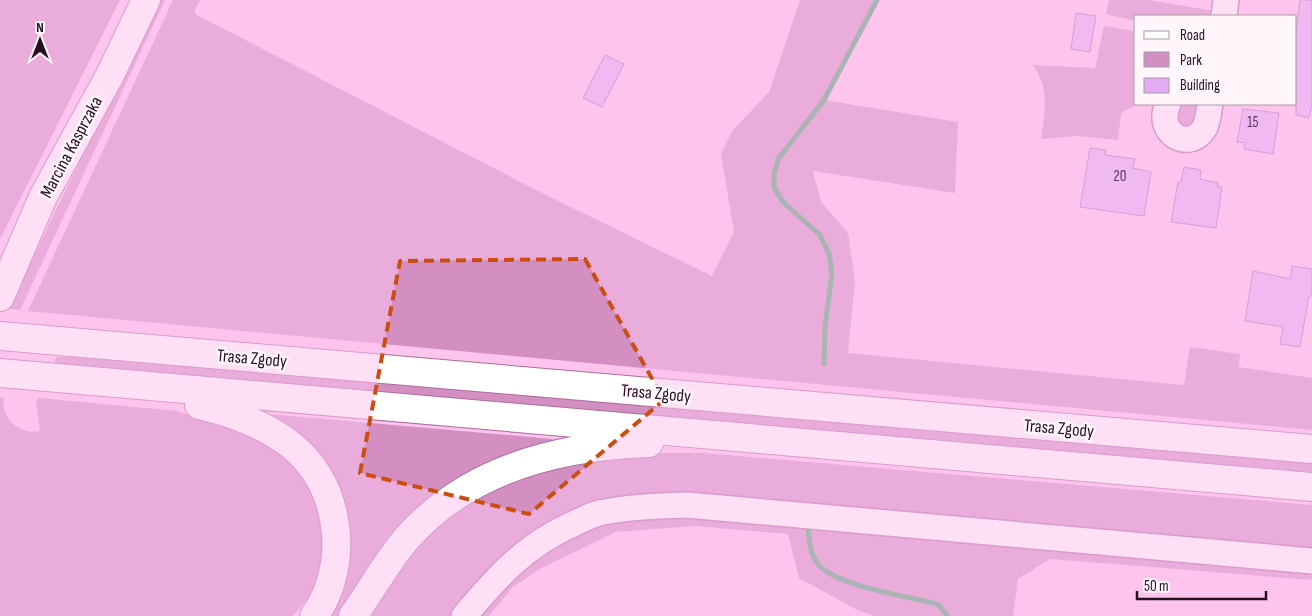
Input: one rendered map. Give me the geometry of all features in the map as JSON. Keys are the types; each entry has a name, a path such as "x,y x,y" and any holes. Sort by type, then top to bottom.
{"main road":[{"name":"Marcina Kasprzaka","path":"0,250 66,126 128,0"},
{"name":"Marcina Kasprzaka","path":"0,296 43,197 110,74 146,0"},
{"name":"Trasa Zgody","path":"2,336 1312,449"},
{"name":"Trasa Zgody","path":"0,374 1312,486"},
{"path":"112,384 232,413 282,437 303,455 324,485 332,504 337,546 334,573 324,602 314,616"},
{"path":"353,616 407,538 443,503 470,486 525,462 574,450 629,444 766,440"}],"street":[{"path":"1224,15 1226,0"},
{"path":"1168,105 1163,116 1167,129 1178,138 1185,139 1199,135 1204,129 1210,105"},
{"path":"464,616 500,573 531,547 559,530 598,513 640,507 687,505 1312,561"}],"highlighted area":[{"path":"585,259 664,400 529,514 360,473 400,261"}],"green space":[{"path":"0,0 120,0 0,239"},
{"path":"158,0 165,0 20,310 8,309"},
{"path":"173,0 200,0 195,14 542,193 712,276 734,232 721,154 732,131 769,92 800,0 877,0 824,100 958,122 955,193 813,171 821,202 848,233 855,281 848,353 1184,385 1190,347 1240,354 1239,367 1312,378 1312,430 28,311"},
{"path":"1109,0 1148,0 1215,11 1214,15 1134,15 1134,21 1106,14"},
{"path":"1104,26 1134,31 1135,105 1121,113 1118,140 1077,136 1041,139 1045,101 1042,83 1033,65 1095,68"},
{"path":"1177,105 1202,105 1197,123 1184,132 1171,112"},
{"path":"95,356 1312,459 1312,477 54,367 56,357"},
{"path":"0,398 4,398 5,413 13,424 33,432 40,431 36,402 39,398 178,411 184,414 206,417 289,456 323,503 329,550 317,587 293,616 0,616"},
{"path":"268,414 553,439 552,443 475,468 397,531 339,616 326,616 348,536 269,419"},
{"path":"619,453 703,453 1312,505 1312,580 1050,559 1018,579 1013,616 875,616 857,610 799,578 788,534 695,526 616,532 540,569 513,587 489,616 361,616 427,536 488,489 549,464"}],"building":[{"path":"1300,0 1312,0 1312,105 1309,118 1296,115 1297,23"},
{"path":"1076,13 1096,16 1090,52 1071,49"},
{"path":"605,55 624,64 602,107 583,98"},
{"path":"1243,109 1279,113 1273,154 1244,149 1245,143 1237,142"},
{"path":"1090,148 1106,150 1105,155 1135,159 1133,168 1151,172 1144,216 1080,207"},
{"path":"1184,167 1201,170 1200,179 1218,183 1217,187 1222,187 1216,228 1171,222 1178,182 1181,182"},
{"path":"1292,266 1312,269 1312,296 1309,296 1300,347 1280,344 1283,327 1245,321 1253,271 1290,279"}],"waterway":[{"path":"824,364 825,326 832,273 829,254 820,235 783,202 774,187 774,174 778,159 824,100 877,0"},
{"path":"808,527 809,542 813,556 826,571 839,578 870,589 939,605 947,616"}]}
